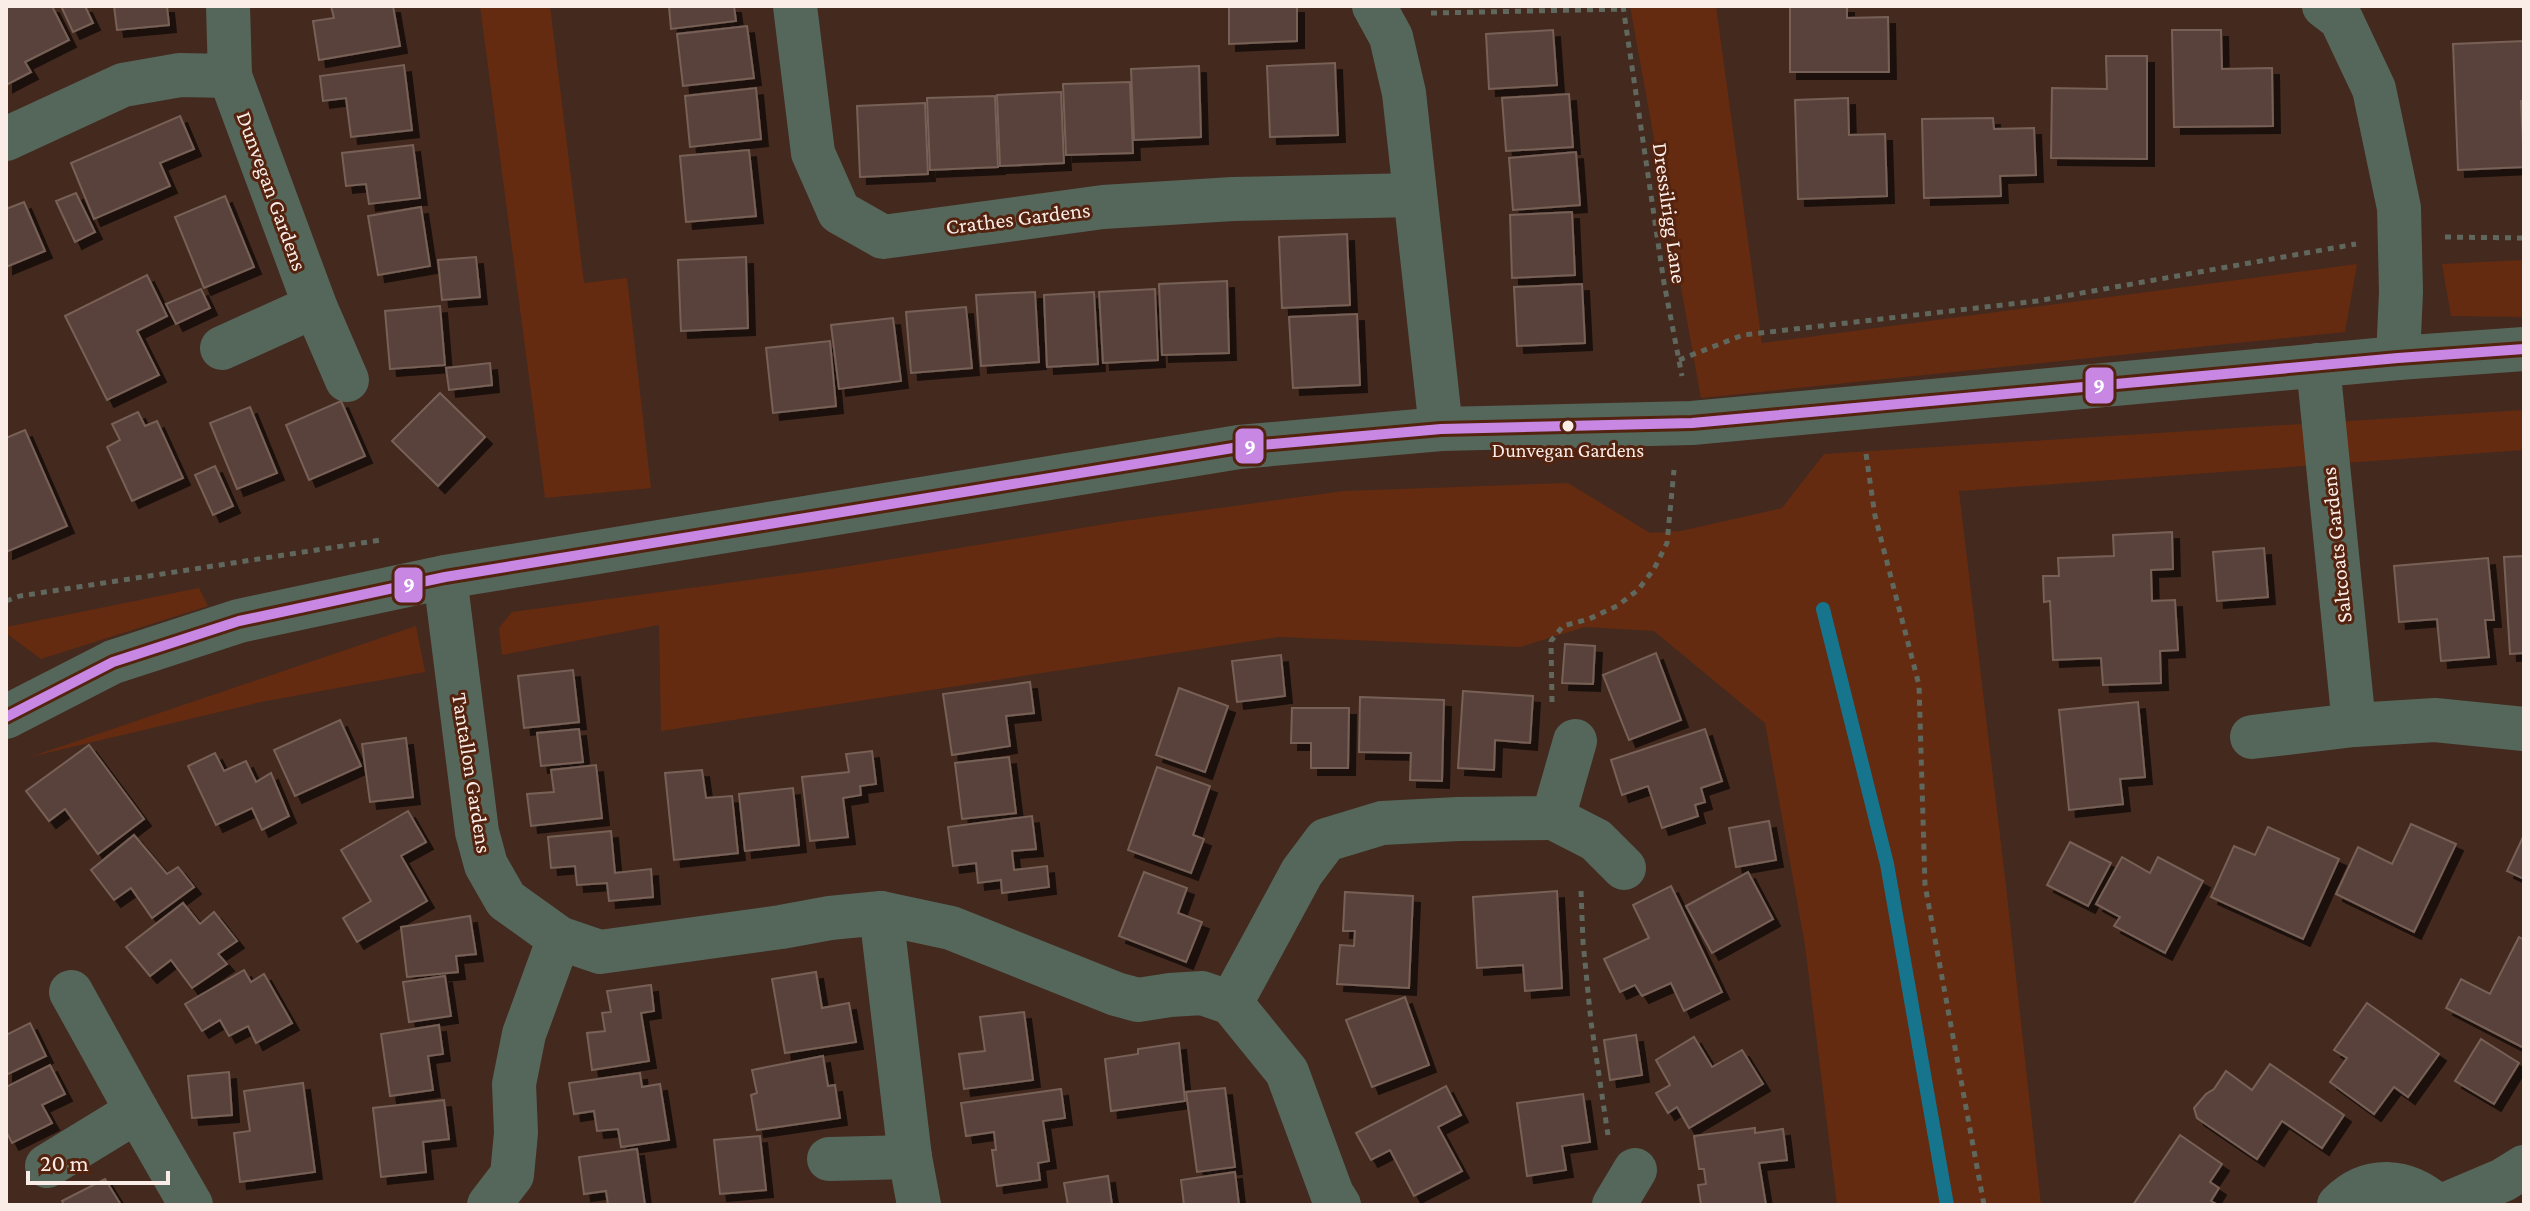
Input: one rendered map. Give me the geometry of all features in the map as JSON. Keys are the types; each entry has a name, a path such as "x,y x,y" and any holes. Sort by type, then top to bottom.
{"street":[{"name":"Dunvegan Gardens","path":"228,6 230,76 315,306 347,380"},
{"name":"Crathes Gardens","path":"795,6 813,153 839,212 883,237 1103,207 1233,199 1415,195"},
{"path":"1376,10 1391,37 1404,93 1441,429"},
{"path":"2340,10 2374,89 2399,208 2401,292 2398,358"},
{"path":"6,139 123,85 180,75 230,76"},
{"path":"222,348 315,306"},
{"path":"9,708 113,662 239,621 445,577 1239,447 1441,429 1692,423 2524,349"},
{"name":"Saltcoats Gardens","path":"2318,365 2354,725"},
{"name":"Tantallon Gardens","path":"445,577 477,832 486,865 506,900 559,938 600,952 881,913 951,928 1138,1000 1202,993 1231,1003"},
{"path":"2252,737 2354,725 2435,720 2524,729"},
{"path":"1553,818 1572,749"},
{"path":"1339,1205 1332,1194 1287,1072 1231,1003 1302,872 1326,840 1382,823 1553,818 1610,854"},
{"path":"881,913 910,1157 919,1205"},
{"path":"489,1205 512,1175 516,1133 514,1084 524,1034 559,938"},
{"path":"71,992 191,1205"},
{"path":"47,1166 137,1111"},
{"path":"829,1159 910,1157"},
{"path":"2444,1205 2503,1180 2524,1167"},
{"path":"2339,1205 2360,1189 2381,1183 2404,1185 2423,1193 2436,1205"}],"path":[{"path":"1376,10 1624,7"},
{"name":"Dressilrigg Lane","path":"1624,7 1664,283 1692,423"},
{"path":"1679,360 1743,335 2037,301 2399,236 2524,238"},
{"path":"1859,408 1875,516 1919,685 1925,885 1984,1205"},
{"path":"1572,749 1552,724 1551,641 1563,626 1589,619 1617,606 1638,590 1654,569 1667,543 1674,469 1692,423"},
{"path":"1610,854 1580,894 1591,1022 1622,1192"}],"shaded area":[{"path":"480,6 550,6 584,283 627,278 651,488 545,498"},
{"path":"1630,6 1716,6 1762,343 2357,264 2345,332 1701,398"},
{"path":"2524,260 2524,317 2451,316 2442,264"},
{"path":"2524,410 2524,450 1959,491 2041,1205 1837,1205 1805,945 1765,723 1654,631 1585,627 1520,647 1279,637 661,731 659,625 502,655 499,628 512,612 837,568 1124,521 1344,491 1568,483 1650,533 1681,531 1782,508 1824,454"},
{"path":"199,588 208,606 41,659 6,633 6,627"},
{"path":"416,626 425,672 261,702 30,757"}],"building":[{"path":"52,6 69,40 25,62 31,72 6,85 6,8"},
{"path":"61,6 85,6 93,23 73,32"},
{"path":"114,6 167,6 169,25 117,30"},
{"path":"331,6 393,6 400,46 319,60 313,21 334,18"},
{"path":"669,6 734,6 736,21 671,29"},
{"path":"1229,6 1297,6 1297,41 1229,44"},
{"path":"1790,6 1847,6 1847,18 1888,17 1889,72 1790,72"},
{"path":"747,26 754,78 683,86 677,34"},
{"path":"1553,30 1557,85 1489,89 1486,34"},
{"path":"2172,30 2221,30 2222,69 2272,68 2273,126 2174,127"},
{"path":"2524,41 2524,101 2521,101 2524,167 2458,170 2453,44"},
{"path":"2106,56 2147,56 2147,159 2051,158 2052,88 2107,89"},
{"path":"1335,63 1338,135 1270,137 1267,66"},
{"path":"404,65 412,130 351,137 346,98 323,101 320,76"},
{"path":"1199,66 1201,137 1134,140 1131,69"},
{"path":"1130,82 1133,153 1066,155 1063,84"},
{"path":"756,88 761,139 690,147 685,96"},
{"path":"1061,92 1064,163 1000,166 997,95"},
{"path":"1569,94 1573,147 1506,151 1502,98"},
{"path":"995,96 998,167 930,170 927,98"},
{"path":"1848,98 1849,135 1885,134 1887,196 1798,199 1795,100"},
{"path":"925,103 928,174 860,177 857,106"},
{"path":"180,116 194,149 160,163 170,186 94,219 71,163"},
{"path":"1993,118 1994,129 2034,128 2036,175 2000,176 2001,196 1924,198 1922,119"},
{"path":"413,145 420,198 369,204 366,184 346,186 342,153"},
{"path":"749,150 756,216 686,222 680,156"},
{"path":"1576,152 1580,205 1513,210 1509,158"},
{"path":"76,193 95,232 75,242 56,201"},
{"path":"225,196 254,267 204,288 175,217"},
{"path":"24,202 45,251 6,267 6,209"},
{"path":"421,207 430,266 378,275 368,216"},
{"path":"1572,212 1575,275 1512,278 1510,215"},
{"path":"1347,234 1350,305 1282,308 1279,237"},
{"path":"476,257 480,297 442,300 438,260"},
{"path":"746,257 748,328 681,331 678,260"},
{"path":"147,275 167,316 137,331 159,375 107,400 65,316"},
{"path":"1227,281 1229,353 1162,355 1159,284"},
{"path":"1582,284 1585,343 1517,346 1514,287"},
{"path":"201,289 210,308 176,324 166,304"},
{"path":"1155,289 1158,360 1103,363 1099,292"},
{"path":"1035,292 1039,362 981,366 976,295"},
{"path":"1094,292 1098,364 1047,367 1044,295"},
{"path":"440,306 445,365 390,369 385,311"},
{"path":"966,307 972,368 911,373 906,312"},
{"path":"1357,314 1360,385 1293,388 1289,317"},
{"path":"893,318 901,381 839,389 831,325"},
{"path":"830,341 836,406 773,413 766,348"},
{"path":"490,363 492,385 449,390 446,368"},
{"path":"440,393 485,437 438,486 392,441"},
{"path":"341,401 365,456 309,480 286,425"},
{"path":"250,407 277,473 237,489 210,423"},
{"path":"138,412 145,426 157,421 183,478 132,501 107,447 120,440 112,424"},
{"path":"25,430 67,526 6,552 6,438"},
{"path":"215,466 233,506 213,515 195,475"},
{"path":"2172,532 2173,569 2151,570 2152,601 2175,600 2178,650 2160,651 2161,683 2103,685 2101,658 2053,660 2050,601 2044,602 2043,576 2059,576 2058,558 2114,556 2113,535"},
{"path":"2264,548 2268,597 2217,601 2213,552"},
{"path":"2524,556 2524,653 2510,654 2504,557"},
{"path":"2488,558 2494,620 2485,620 2489,657 2441,661 2437,619 2399,622 2394,566"},
{"path":"1565,644 1595,646 1593,684 1562,683"},
{"path":"1656,653 1681,720 1629,740 1603,675"},
{"path":"1281,655 1285,696 1237,702 1232,661"},
{"path":"573,670 579,722 524,728 518,676"},
{"path":"1030,682 1034,713 1006,716 1010,746 952,755 943,694"},
{"path":"1179,688 1228,706 1205,772 1156,755"},
{"path":"1463,691 1533,696 1530,743 1495,740 1494,770 1458,768"},
{"path":"1360,697 1444,700 1442,781 1410,780 1411,753 1359,752"},
{"path":"2138,702 2145,777 2120,779 2123,804 2069,810 2059,710"},
{"path":"1292,708 1349,708 1348,768 1311,768 1311,743 1291,743"},
{"path":"340,720 361,766 295,796 274,750"},
{"path":"579,729 583,762 541,766 537,733"},
{"path":"1705,729 1722,781 1701,788 1705,802 1695,805 1698,816 1662,828 1648,786 1622,795 1611,760"},
{"path":"406,738 413,797 370,802 362,744"},
{"path":"89,745 144,819 98,854 65,809 49,821 26,791"},
{"path":"872,751 876,784 860,786 861,795 843,798 848,837 810,841 802,777 849,772 846,754"},
{"path":"215,753 224,771 246,761 256,782 271,773 289,816 262,830 252,808 216,825 188,766"},
{"path":"1009,757 1016,813 962,819 955,763"},
{"path":"596,765 602,818 531,826 527,794 554,792 551,770"},
{"path":"1157,767 1210,786 1193,835 1204,839 1191,873 1128,850"},
{"path":"702,770 706,798 732,796 738,853 674,860 665,773"},
{"path":"793,788 799,845 745,851 739,794"},
{"path":"408,811 426,842 401,856 427,901 357,942 343,918 371,901 341,850"},
{"path":"1032,816 1036,849 1012,851 1014,870 1047,866 1049,887 1002,893 1001,880 978,883 976,863 953,866 948,827"},
{"path":"1769,821 1776,860 1736,867 1729,828"},
{"path":"2411,824 2456,844 2414,932 2336,894 2358,847 2392,864"},
{"path":"2268,827 2339,859 2303,939 2211,897 2234,846 2255,855"},
{"path":"611,831 615,873 651,869 653,897 609,901 607,883 577,885 575,866 551,868 548,837"},
{"path":"134,835 167,874 178,867 194,887 152,918 131,888 114,900 91,870"},
{"path":"2524,835 2524,879 2507,871"},
{"path":"2070,842 2111,863 2088,906 2047,885"},
{"path":"2122,857 2150,873 2158,857 2203,881 2165,953 2114,926 2120,917 2096,904"},
{"path":"1144,872 1187,888 1178,913 1202,922 1186,962 1119,936"},
{"path":"1748,872 1773,919 1712,953 1686,906"},
{"path":"1671,886 1722,992 1684,1011 1671,983 1642,996 1635,985 1620,992 1604,959 1649,938 1633,905"},
{"path":"1557,891 1562,988 1525,991 1523,965 1477,968 1473,897"},
{"path":"1345,892 1413,896 1409,988 1337,984 1340,945 1354,946 1355,931 1343,931"},
{"path":"183,903 200,924 214,912 237,941 218,954 227,964 192,988 171,960 150,976 126,947"},
{"path":"470,916 476,954 456,956 458,972 407,977 401,927"},
{"path":"2519,937 2524,940 2524,1048 2446,1008 2461,979 2490,994"},
{"path":"244,970 251,982 264,974 292,1023 256,1043 248,1026 229,1036 220,1020 202,1031 185,1004"},
{"path":"816,972 822,1008 849,1003 856,1042 785,1053 772,979"},
{"path":"445,976 451,1016 409,1022 403,982"},
{"path":"651,985 654,1011 641,1013 649,1061 592,1070 587,1033 605,1031 602,1013 611,1012 607,991"},
{"path":"1405,997 1429,1065 1372,1087 1346,1020"},
{"path":"2367,1003 2439,1054 2408,1097 2394,1087 2374,1114 2330,1082 2347,1058 2334,1050"},
{"path":"1024,1012 1033,1080 964,1089 959,1054 985,1051 980,1017"},
{"path":"30,1023 46,1056 6,1075 6,1035"},
{"path":"439,1025 443,1054 428,1056 433,1090 390,1096 381,1034"},
{"path":"1636,1035 1642,1075 1610,1080 1604,1040"},
{"path":"1694,1037 1712,1067 1742,1050 1763,1084 1689,1128 1677,1107 1668,1113 1656,1093 1670,1085 1656,1060"},
{"path":"2481,1039 2519,1063 2494,1104 2455,1081"},
{"path":"1179,1043 1185,1101 1111,1111 1105,1059 1138,1054 1138,1049"},
{"path":"823,1056 828,1086 835,1085 840,1118 757,1130 751,1095 757,1093 752,1070"},
{"path":"2270,1064 2344,1115 2322,1148 2282,1121 2257,1159 2197,1118 2194,1108 2214,1089 2226,1071 2252,1090"},
{"path":"50,1065 65,1094 42,1105 52,1123 12,1143 6,1131 6,1087"},
{"path":"229,1072 232,1115 192,1118 188,1076"},
{"path":"640,1073 642,1087 660,1084 669,1140 621,1147 618,1129 597,1131 594,1111 574,1114 569,1083"},
{"path":"303,1083 315,1172 240,1182 234,1133 250,1131 244,1091"},
{"path":"1446,1086 1461,1115 1438,1127 1462,1171 1414,1196 1390,1150 1371,1160 1356,1133"},
{"path":"1225,1088 1235,1167 1197,1172 1186,1092"},
{"path":"1061,1089 1065,1118 1043,1121 1049,1161 1038,1163 1040,1180 997,1186 992,1150 996,1150 994,1132 966,1136 961,1103"},
{"path":"1583,1094 1590,1142 1562,1146 1566,1170 1527,1176 1517,1103"},
{"path":"444,1100 449,1139 423,1142 426,1172 381,1177 373,1108"},
{"path":"1755,1128 1755,1133 1783,1129 1787,1160 1759,1163 1766,1205 1701,1205 1698,1185 1706,1184 1704,1169 1699,1169 1694,1136"},
{"path":"2180,1135 2222,1164 2210,1182 2219,1188 2211,1201 2218,1205 2133,1205"},
{"path":"760,1136 766,1190 720,1194 714,1140"},
{"path":"637,1149 645,1205 608,1205 606,1191 584,1194 579,1157"},
{"path":"1235,1172 1239,1205 1184,1205 1181,1180"},
{"path":"1108,1176 1112,1205 1068,1205 1064,1183"},
{"path":"105,1179 121,1205 64,1205 62,1201"}],"waterway":[{"path":"1823,609 1887,864 1947,1205"}],"transit line":[{"name":"9","path":"6,717 113,662 239,621 445,577 1239,447 1441,429 1692,423 2524,349"}],"place":[{"name":"Dunvegan Gardens","path":"1568,426"}]}
